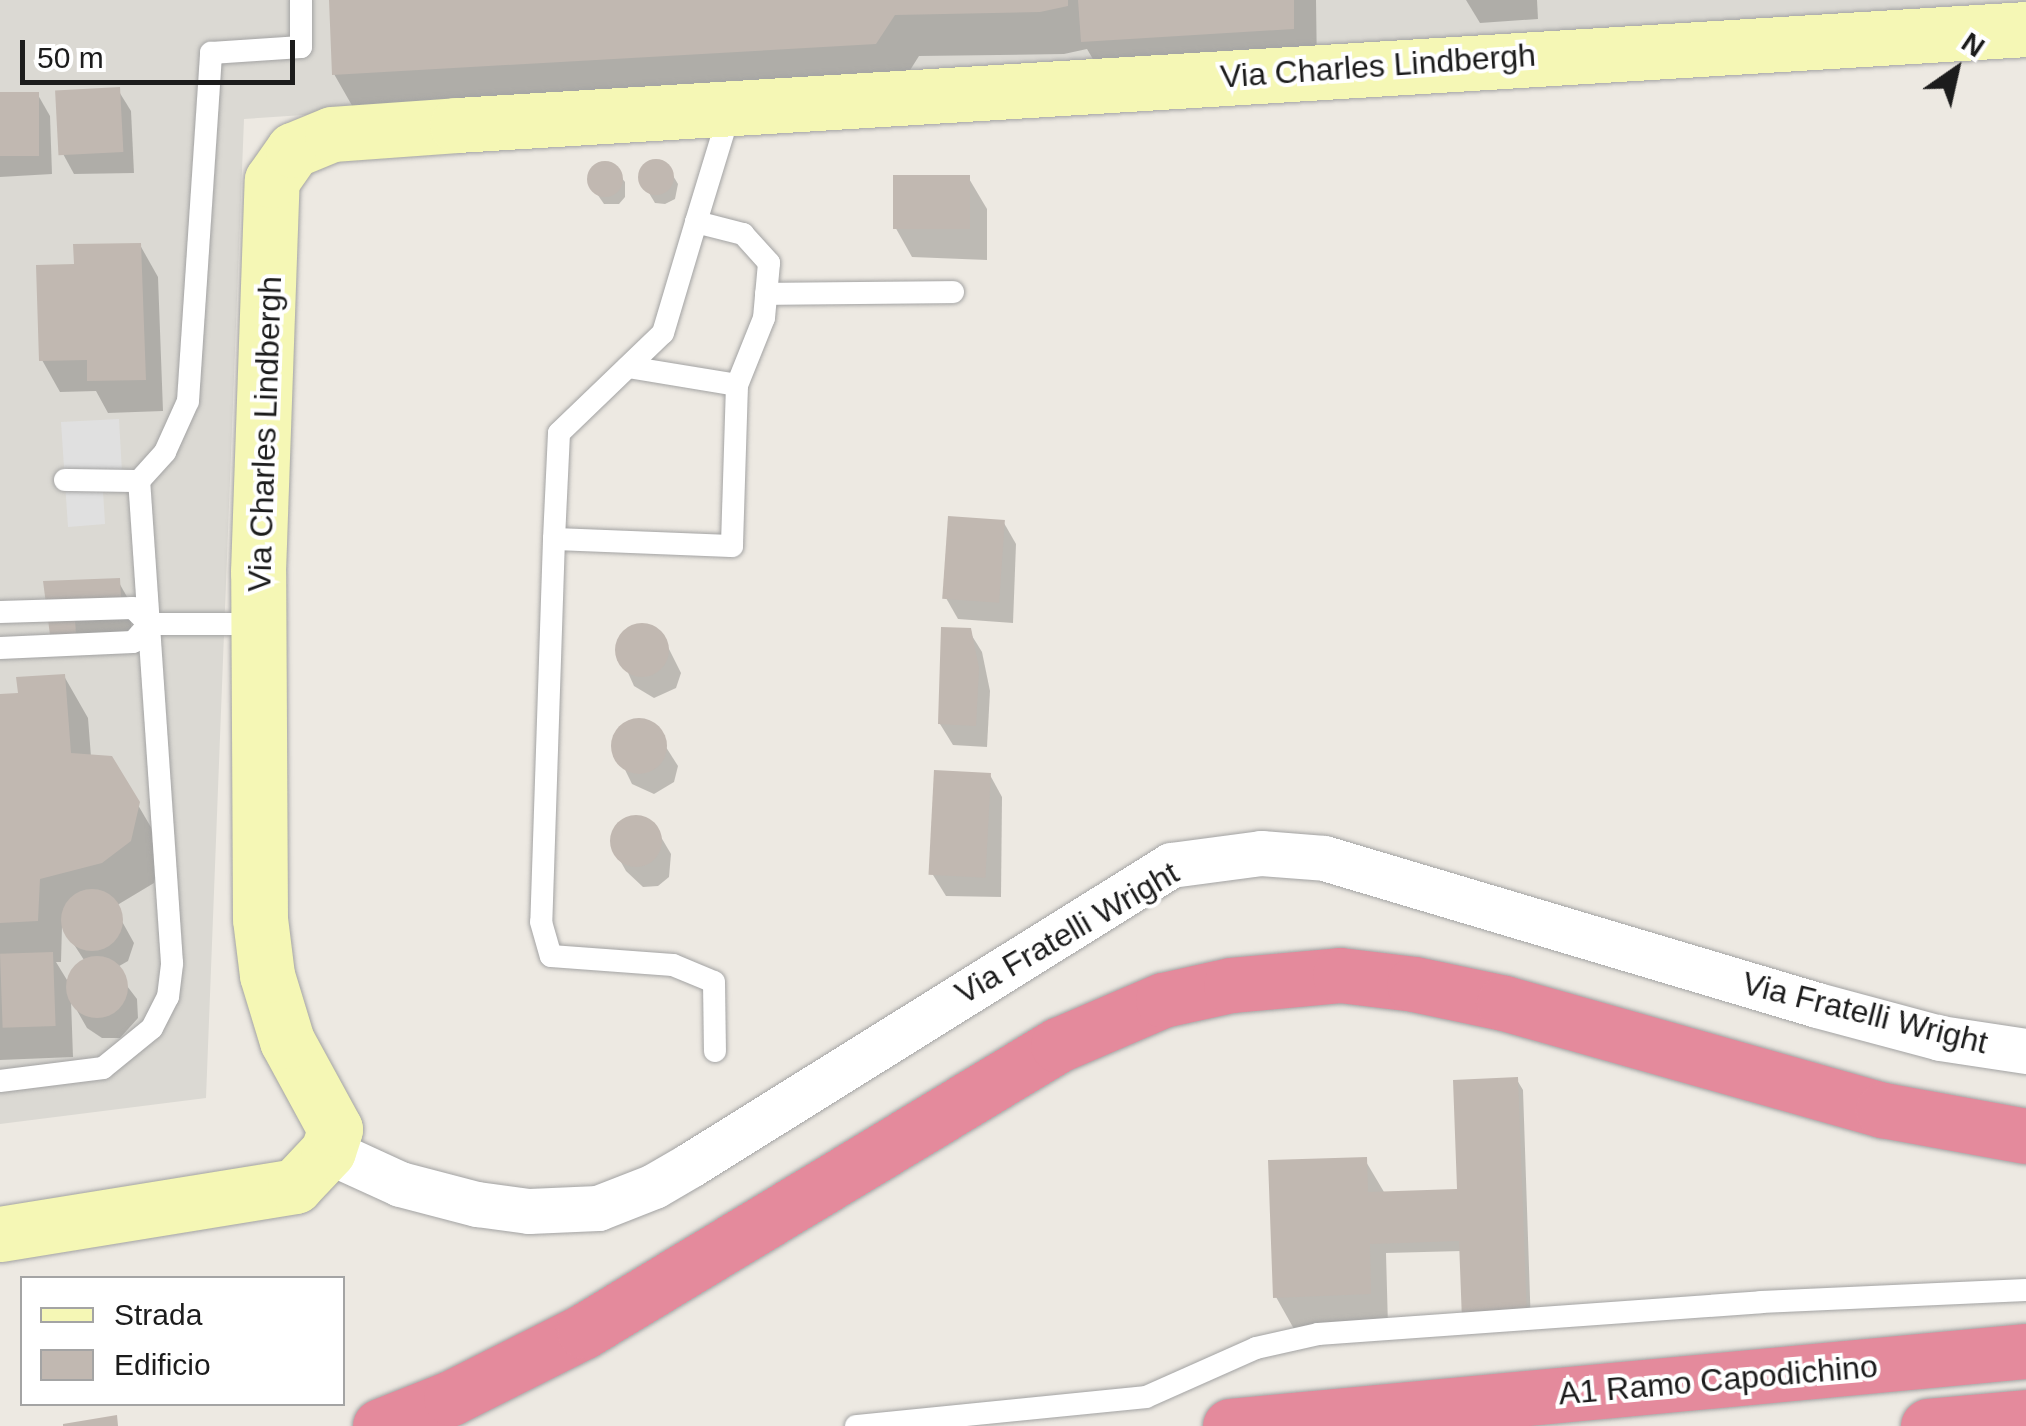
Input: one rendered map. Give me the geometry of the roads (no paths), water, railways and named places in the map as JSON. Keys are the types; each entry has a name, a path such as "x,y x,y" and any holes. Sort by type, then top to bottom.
{"highway":[{"path":"380,1426 451,1398 584,1331 1058,1044 1162,1000 1231,985 1340,975 1414,984 1504,1003 1883,1110 2026,1136"},
{"name":"A1 Ramo Capodichino","path":"1230,1426 2026,1351"},
{"path":"1928,1426 2026,1417"}],"street":[{"name":"Via Charles Lindbergh","path":"328,1150 334,1129 286,1040 267,975 258,857 272,180 293,150 332,134 1621,50 2026,30"},
{"name":"Via Fratelli Wright","path":"328,1150 400,1184 477,1204 528,1211 598,1208 654,1186 690,1165 1171,866 1260,852 1324,858 1817,1005 1940,1038 2026,1051"},
{"path":"0,1234 295,1186 328,1150"}],"lane":[{"path":"0,1081 103,1068 152,1028 168,997 172,963 139,481 165,452 188,401 211,53 300,48 302,0"},
{"path":"715,1051 714,982 673,965 551,956 541,922 560,433 663,332 730,110"},
{"path":"554,539 732,546 737,386 764,318 768,262 742,234 696,222"},
{"path":"766,294 952,292"},
{"path":"628,366 737,386"},
{"path":"65,480 139,481"},
{"path":"0,612 133,608 149,624 260,624"},
{"path":"0,648 133,642 149,624"},
{"path":"856,1426 1146,1396 1256,1348 1318,1334 1761,1302 2026,1290"}]}
